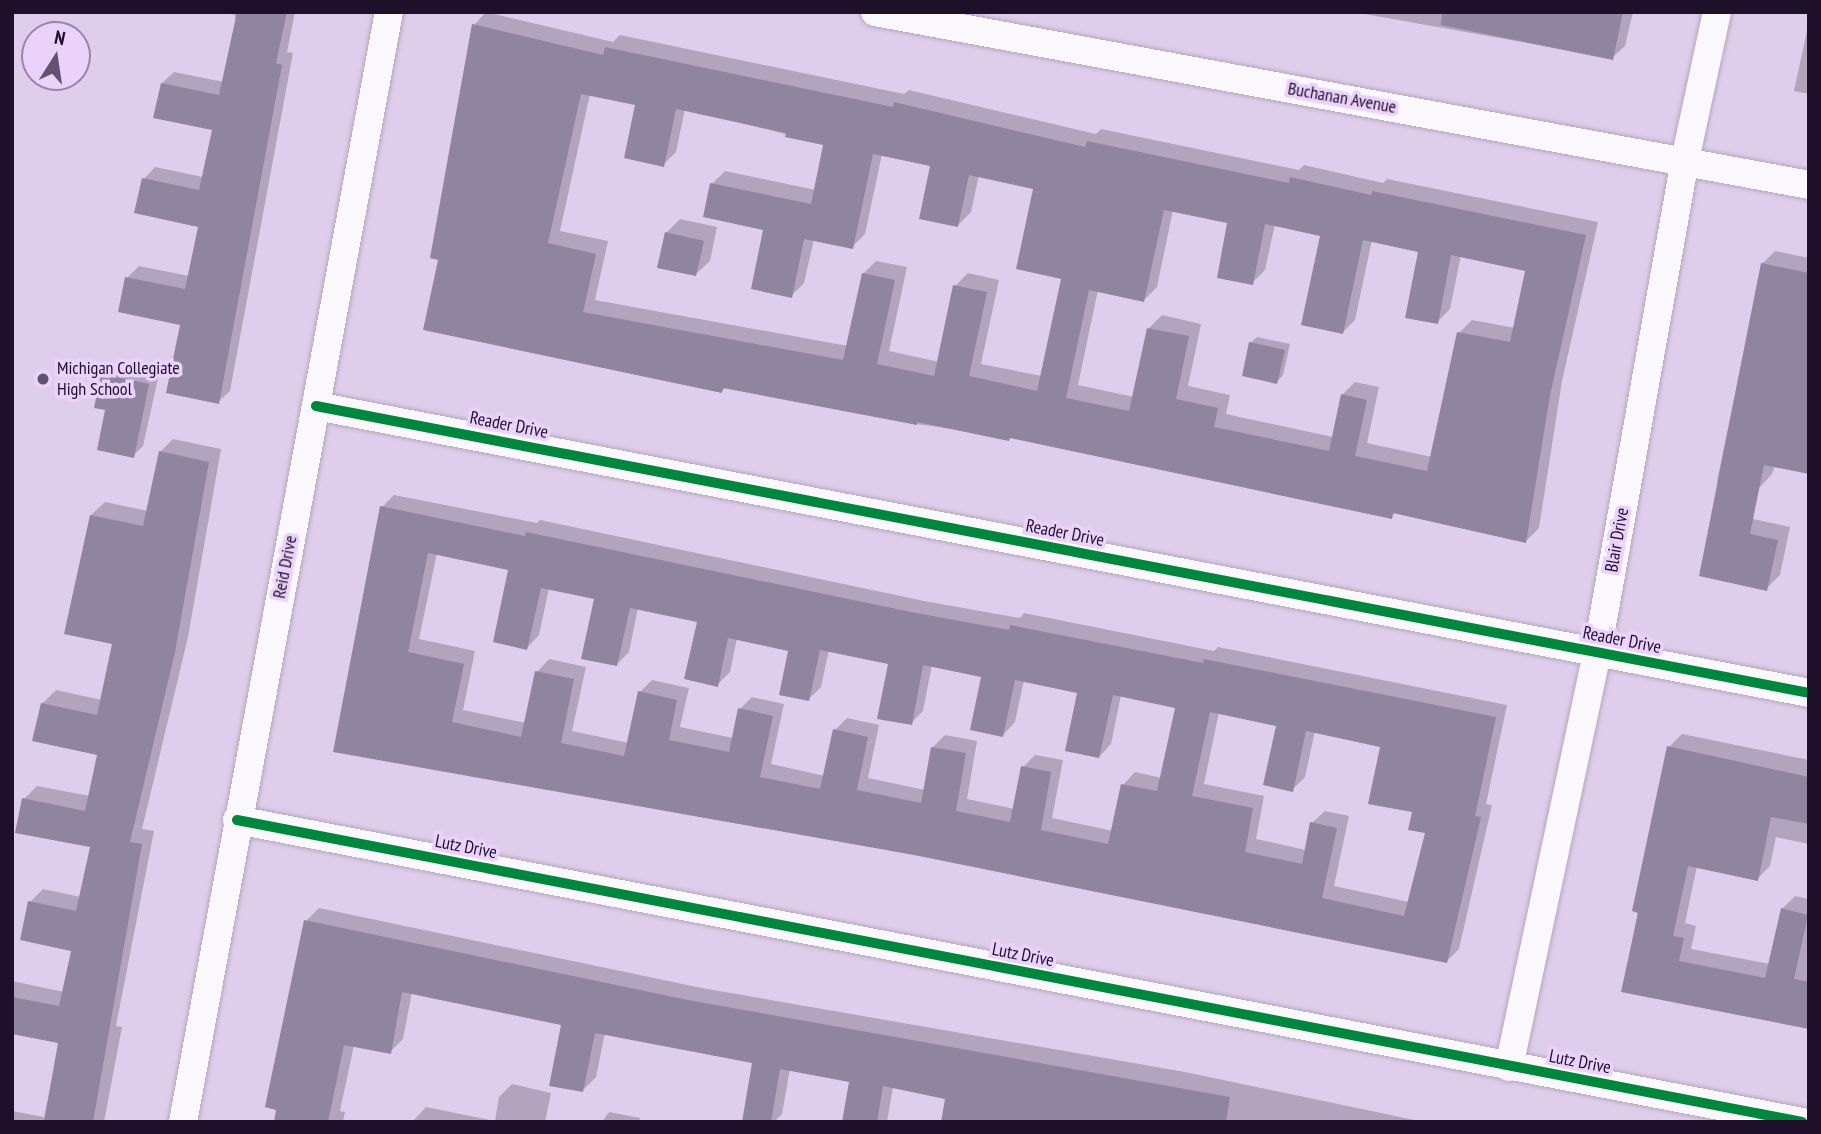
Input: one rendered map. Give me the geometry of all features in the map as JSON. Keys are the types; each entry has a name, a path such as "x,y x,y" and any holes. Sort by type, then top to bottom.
{"street":[{"name":"Reid Drive","path":"183,1122 389,12"},
{"name":"Buchanan Avenue","path":"876,12 1809,185"},
{"name":"Blair Drive","path":"1509,1067 1597,653 1685,160 1717,12"},
{"name":"Reader Drive","path":"316,406 1809,693"},
{"name":"Lutz Drive","path":"237,820 1802,1122"}],"building":[{"path":"237,12 287,12 276,63 282,65 219,404 166,393 180,325 118,312 125,277 185,289 198,227 134,213 142,178 199,190 212,130 153,118 161,83 219,95"},
{"path":"1442,12 1623,12 1613,60 1441,25"},
{"path":"472,24 603,55 605,47 893,107 894,102 1085,147 1087,141 1289,183 1290,177 1371,195 1372,191 1586,235 1550,395 1526,543 1393,513 1392,519 1010,438 1009,441 917,422 917,425 723,388 722,393 423,330 438,260 430,258","holes":["581,94 635,105 624,158 664,167 676,109 786,133 785,137 823,145 811,204 710,183 703,217 763,230 751,289 792,298 804,239 853,249 873,154 930,166 919,219 958,227 969,175 1033,189 1016,269 1061,279 1037,391 969,376 987,292 953,285 934,376 877,364 895,280 862,273 843,360 583,312 596,254 548,243","1164,210 1227,223 1217,278 1253,285 1265,224 1320,236 1301,325 1343,334 1363,240 1418,252 1405,318 1438,324 1451,255 1525,271 1510,342 1457,332 1427,471 1355,456 1367,400 1341,394 1329,451 1214,427 1218,408 1176,399 1189,336 1147,328 1129,411 1066,398 1089,290 1144,302"]},
{"path":"665,232 704,241 696,276 657,268"},
{"path":"1761,263 1809,273 1809,474 1764,465 1750,534 1778,540 1767,591 1699,576"},
{"path":"1249,342 1285,350 1277,384 1242,376"},
{"path":"101,374 149,384 134,458 97,450 105,410 94,408"},
{"path":"159,451 209,462 175,652 130,842 142,844 93,1122 44,1122 58,1043 12,1034 12,997 59,1006 71,951 20,940 28,901 76,911 90,847 15,833 22,798 85,811 97,755 32,741 41,703 97,715 112,644 64,634 90,515 143,526"},
{"path":"380,506 525,536 526,532 911,612 1009,630 1010,625 1203,663 1204,659 1496,717 1475,816 1481,817 1447,963 914,855 333,752","holes":["428,553 508,570 493,642 527,650 541,588 594,599 581,659 617,666 630,608 697,622 684,679 718,687 728,638 788,651 779,695 809,701 820,650 888,664 877,719 912,725 923,665 981,677 970,730 1003,737 1015,680 1077,693 1065,751 1099,758 1113,695 1175,708 1157,791 1121,784 1108,844 1041,830 1051,772 1021,766 1010,822 956,811 966,753 931,747 921,803 857,790 868,737 833,729 820,789 760,777 773,716 738,708 729,752 669,740 677,700 638,691 624,756 561,743 574,679 535,671 521,737 452,722 464,664 408,652","1210,712 1276,726 1263,785 1293,792 1306,731 1380,747 1368,804 1412,812 1408,830 1425,833 1404,916 1322,898 1337,828 1310,822 1302,864 1245,852 1253,808 1192,796"]},
{"path":"1667,746 1809,777 1809,824 1771,817 1758,881 1688,866 1673,936 1684,938 1679,961 1765,978 1781,908 1808,915 1794,979 1809,982 1809,1029 1621,992 1638,913 1632,911"},
{"path":"304,920 688,1000 1230,1097 1226,1122 941,1122 945,1099 883,1086 877,1122 842,1122 849,1082 780,1069 771,1122 742,1122 752,1063 595,1033 583,1092 549,1086 561,1025 402,992 391,1054 344,1045 328,1122 274,1122 276,1110 265,1107"}],"cycle path":[{"path":"316,406 1809,693"},
{"path":"237,820 1802,1122"}],"place":[{"name":"Michigan Collegiate High School","path":"43,379"}]}
